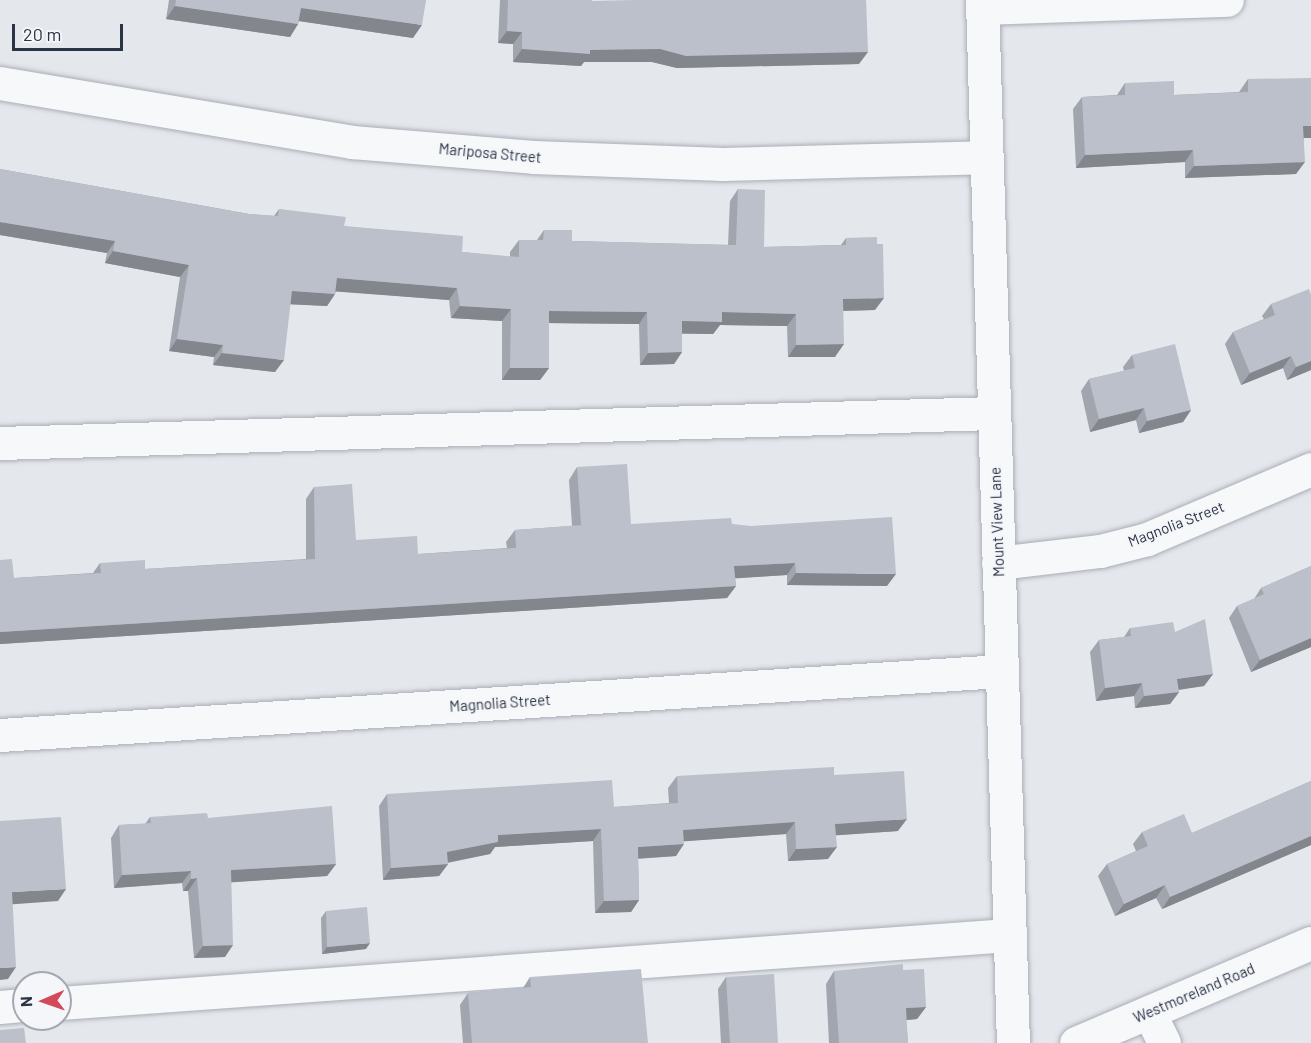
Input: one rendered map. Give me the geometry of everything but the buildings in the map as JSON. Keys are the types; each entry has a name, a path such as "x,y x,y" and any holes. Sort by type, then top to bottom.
{"street":[{"path":"982,4 1227,0"},
{"name":"Mount View Lane","path":"982,4 1013,1043"},
{"name":"Mariposa Street","path":"0,83 352,142 533,157 723,164 985,158"},
{"path":"0,443 994,413"},
{"name":"Magnolia Street","path":"998,562 1100,551 1147,539 1311,469"},
{"name":"Magnolia Street","path":"0,735 1001,671"},
{"path":"72,1002 1009,935"},
{"name":"Westmoreland Road","path":"1076,1043 1311,943"},
{"path":"1149,1012 1164,1043"}]}
